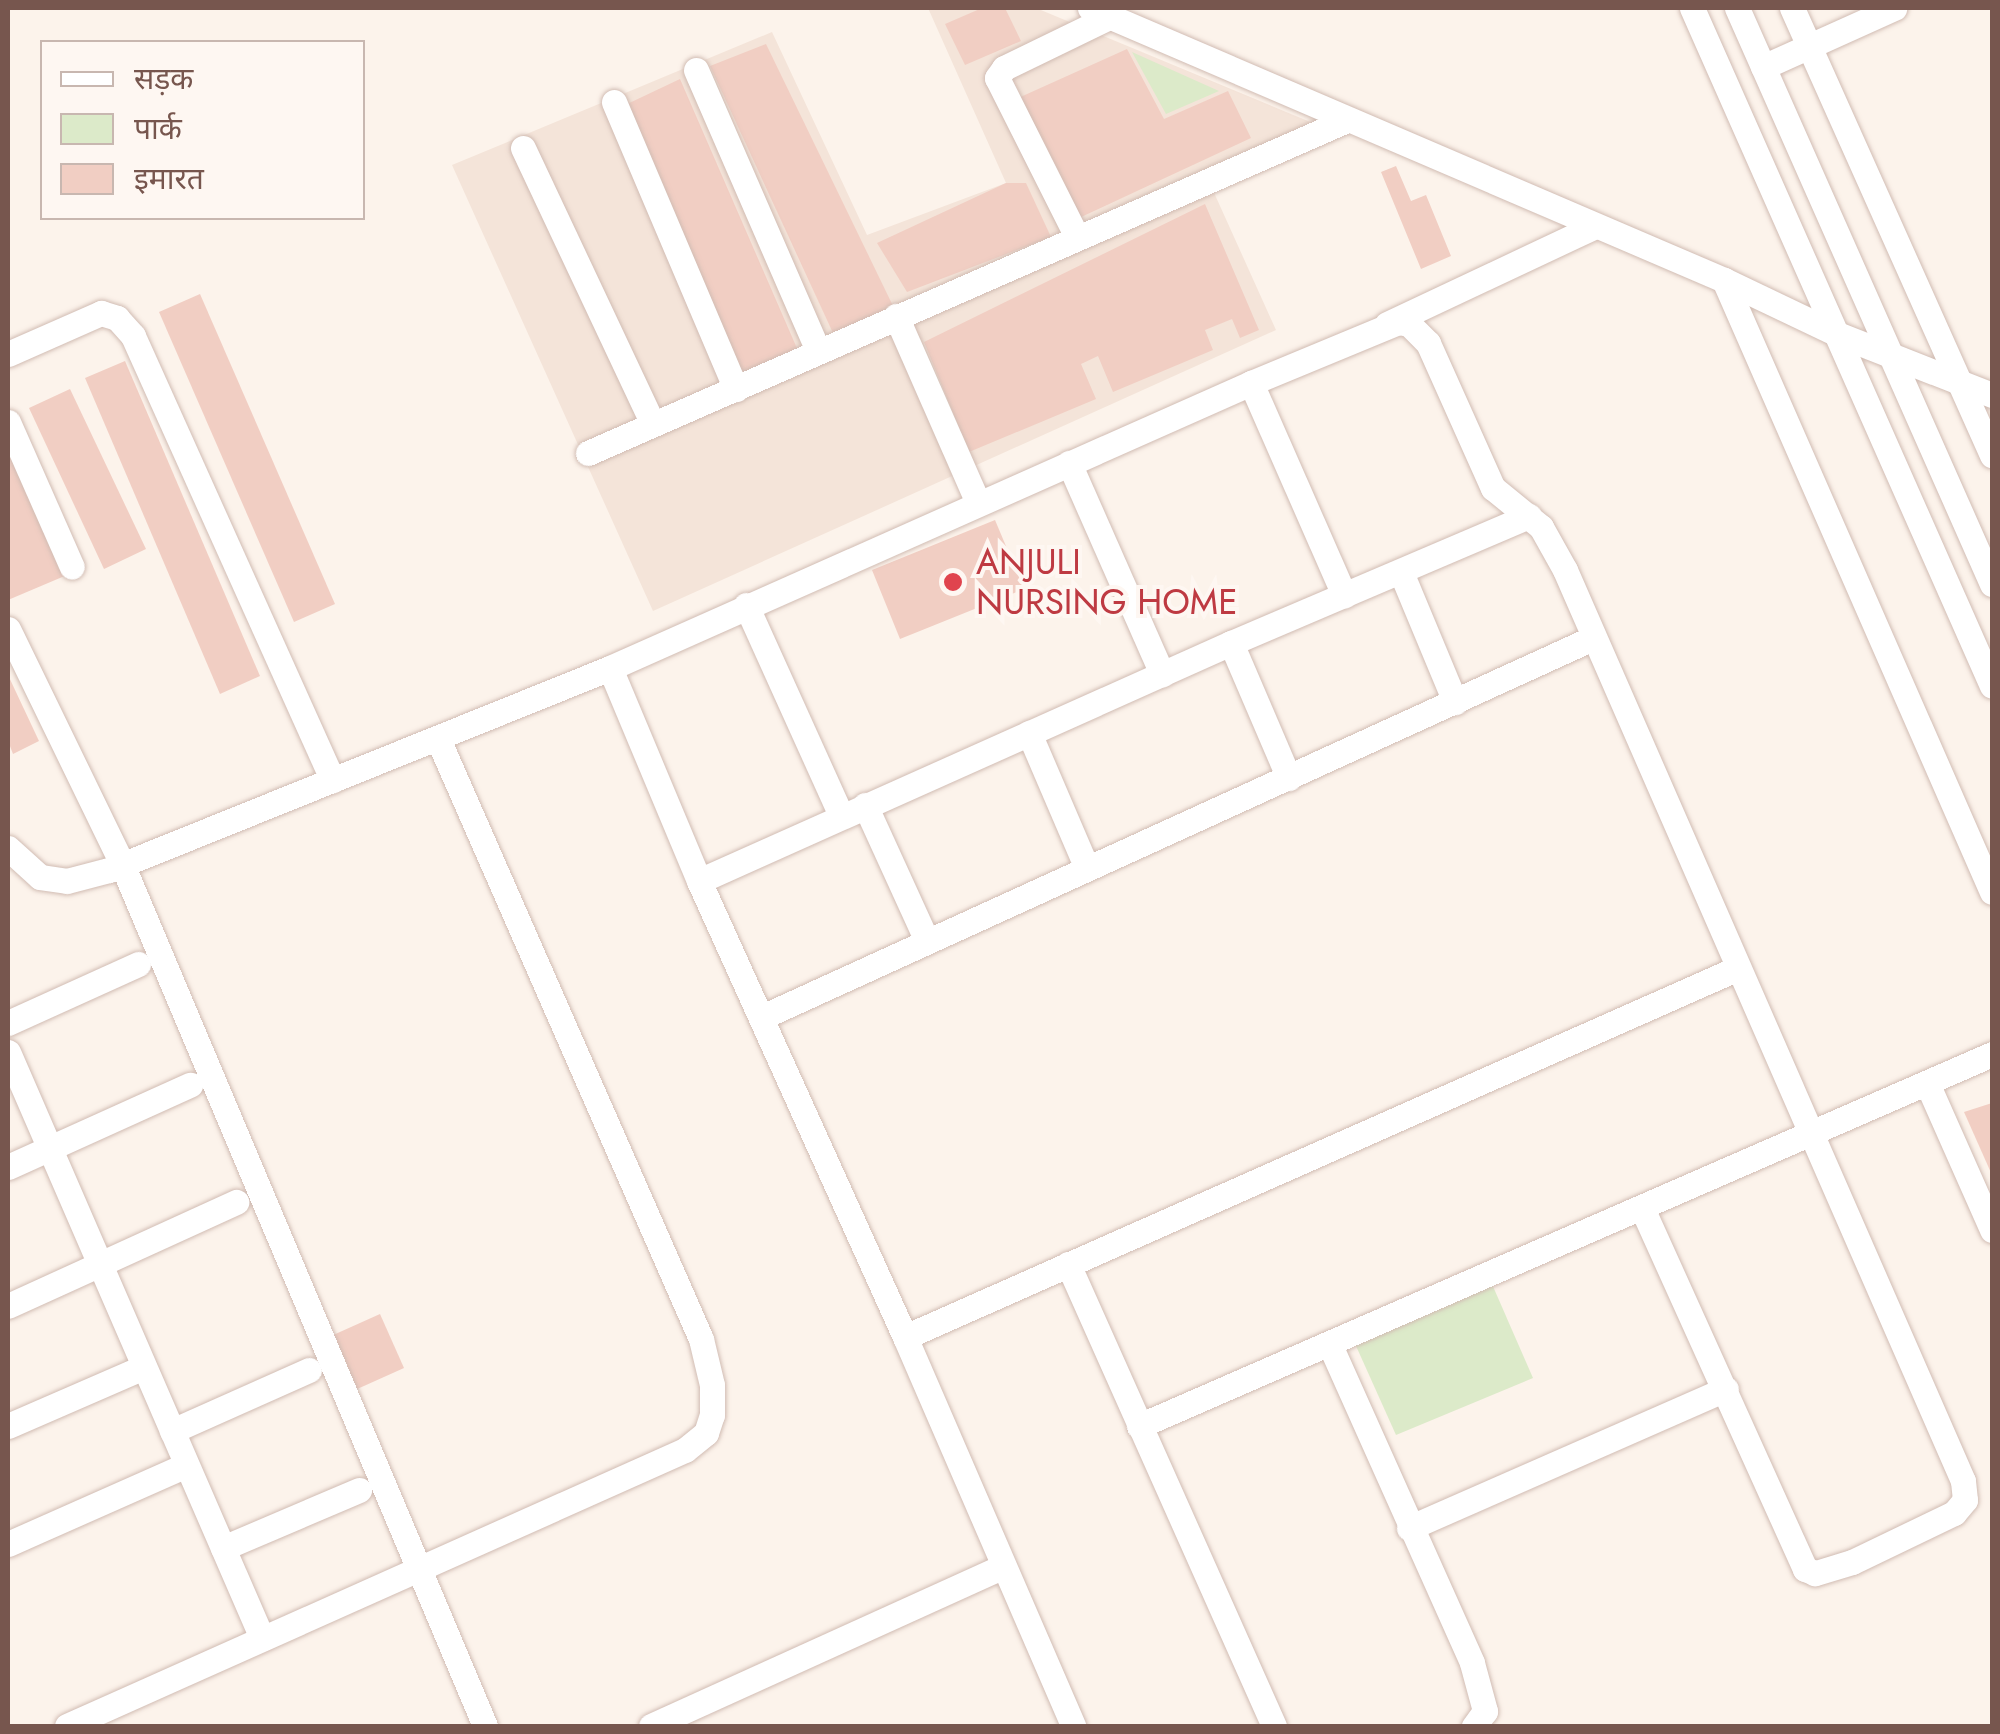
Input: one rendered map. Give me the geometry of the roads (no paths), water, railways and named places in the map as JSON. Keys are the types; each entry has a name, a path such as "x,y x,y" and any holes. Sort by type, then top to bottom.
{"street":[{"path":"1692,8 1992,686"},
{"path":"1737,8 1992,584"},
{"path":"1792,8 1992,455"},
{"path":"1763,67 1894,8"},
{"path":"1077,238 997,78 1004,68 1100,12 1724,280 1838,334 1992,395"},
{"path":"696,70 818,350"},
{"path":"614,102 736,389"},
{"path":"588,453 1348,120"},
{"path":"523,148 654,424"},
{"path":"1351,342 1595,226"},
{"path":"1724,280 1990,879"},
{"path":"8,354 101,313 116,318 133,336 333,780"},
{"path":"896,316 978,503"},
{"path":"8,848 40,878 68,881 122,864 610,668 1069,462 1398,322 1418,330 1493,488 1506,503 1529,516 1554,549 1963,1481 1965,1500 1954,1513 1898,1543 1830,1570 1805,1569 1794,1554 1726,1389 1642,1208"},
{"path":"1252,383 1344,595"},
{"path":"8,422 72,567"},
{"path":"1069,462 1162,674"},
{"path":"699,881 1232,643 1529,516"},
{"path":"1400,572 1455,702"},
{"path":"746,605 853,810 926,939"},
{"path":"8,629 122,864 485,1726"},
{"path":"762,1017 1593,638"},
{"path":"1232,643 1289,778"},
{"path":"610,668 699,881 1073,1726"},
{"path":"1028,733 1086,866"},
{"path":"66,1726 686,1450 706,1433 712,1415 712,1385 701,1338 438,738"},
{"path":"8,1023 138,964"},
{"path":"904,1338 1736,970"},
{"path":"8,1052 262,1638"},
{"path":"1138,1426 1992,1054"},
{"path":"1927,1083 1992,1230"},
{"path":"8,1166 190,1085"},
{"path":"8,1306 236,1202"},
{"path":"1068,1264 1274,1726"},
{"path":"1330,1345 1484,1696 1485,1711 1474,1726"},
{"path":"8,1426 144,1367"},
{"path":"172,1431 309,1370"},
{"path":"1409,1528 1726,1389"},
{"path":"8,1544 186,1464"},
{"path":"222,1548 359,1490"},
{"path":"651,1726 1002,1566"}],"place":[{"name":"ANJULI NURSING HOME","path":"953,582"}]}
